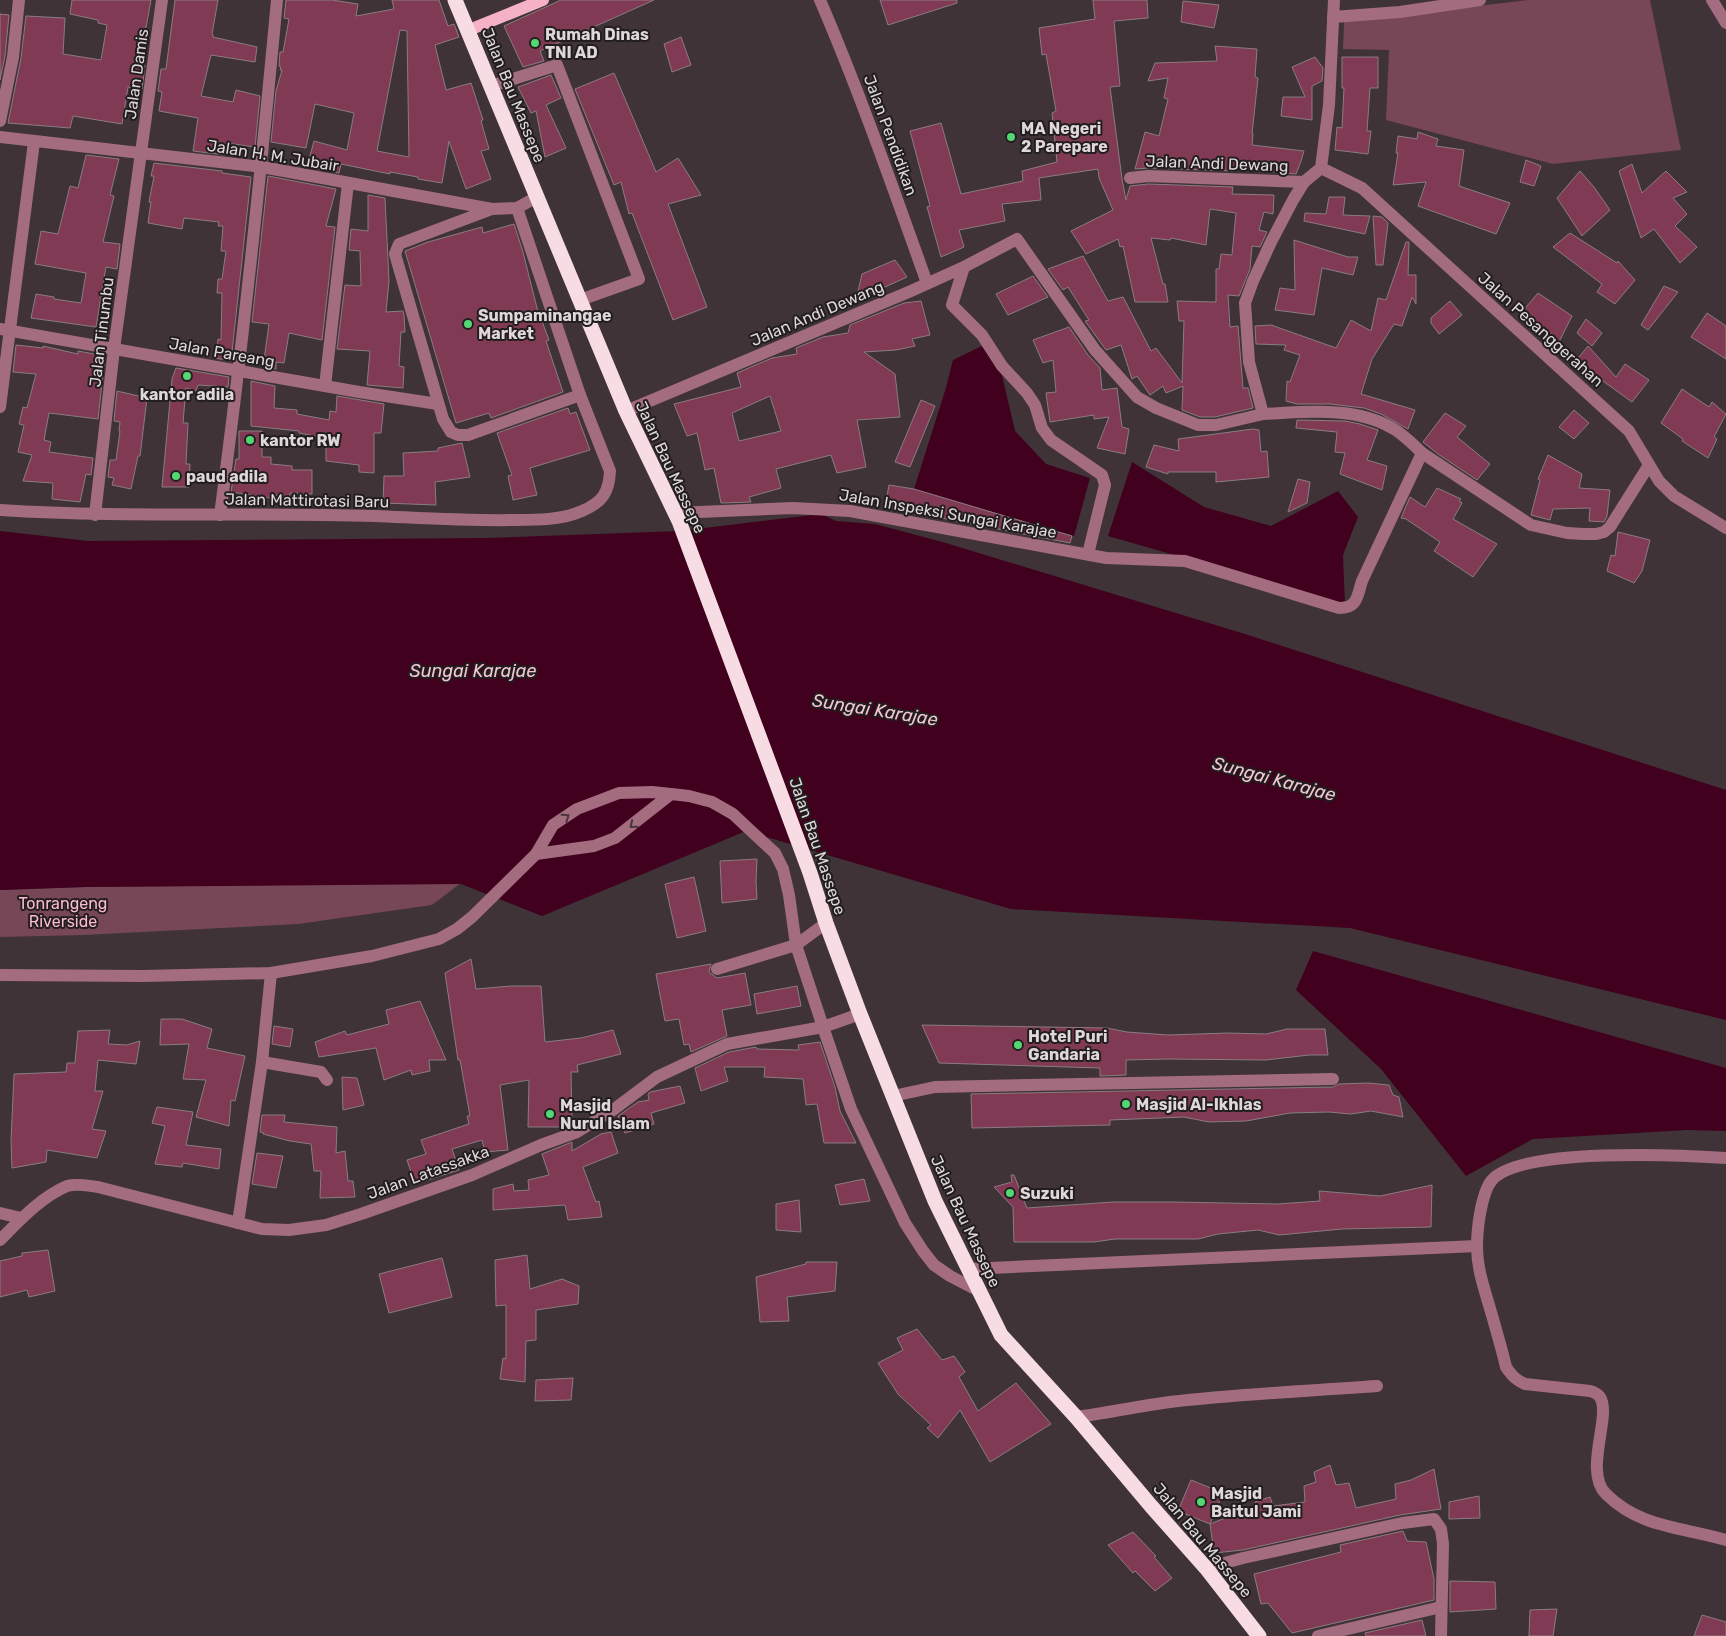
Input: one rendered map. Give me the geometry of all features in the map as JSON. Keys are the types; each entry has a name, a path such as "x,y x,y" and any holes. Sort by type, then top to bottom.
{"highway":[{"name":"Jalan Bau Massepe","path":"456,0 626,411 677,517 810,873 826,923 860,1014 935,1201 968,1269 1001,1335 1076,1417 1206,1568 1260,1636"}],"main road":[{"path":"469,30 544,0"}],"street":[{"path":"0,121 13,57 19,0"},
{"name":"Jalan Damis","path":"142,152 162,0"},
{"path":"220,515 240,371 262,167 277,0"},
{"name":"Jalan Pendidikan","path":"820,0 878,143 927,283"},
{"path":"1334,0 1329,105 1321,168 1304,182 1271,242 1253,281 1245,304 1249,362 1263,414 1320,412 1362,416 1393,428 1422,453 1531,525 1583,534 1604,532 1610,527 1649,465"},
{"path":"1333,17 1400,12 1480,0"},
{"path":"1712,0 1726,22"},
{"path":"491,86 557,65 639,279 580,300"},
{"name":"Jalan H. M. Jubair","path":"0,137 262,167 492,209 517,208 537,197"},
{"path":"0,406 5,330 34,142"},
{"name":"Jalan Tinumbu","path":"95,515 114,349 142,152"},
{"name":"Jalan Pesanggerahan","path":"1321,168 1343,177 1370,194 1629,431 1659,481 1674,496 1726,528"},
{"name":"Jalan Andi Dewang","path":"1130,178 1157,177 1304,182"},
{"path":"325,386 348,183"},
{"path":"492,209 399,244 395,251 395,258 438,404 452,432 458,435 468,435 580,395 517,208"},
{"name":"Jalan Andi Dewang","path":"626,411 964,267 1017,239 1095,350 1137,396 1156,408 1198,425 1216,425 1263,414"},
{"path":"964,267 952,305 978,330 1002,366 1027,392 1035,405 1042,428 1051,440 1102,475 1105,485 1088,554"},
{"name":"Jalan Pareang","path":"5,330 438,404"},
{"name":"Jalan Mattirotasi Baru","path":"0,510 95,515 374,516 470,521 542,519 582,511 607,492 610,471 580,395"},
{"name":"Jalan Inspeksi Sungai Karajae","path":"677,517 793,508 850,511 1106,558 1185,561 1339,608 1348,608 1356,599 1362,581 1422,453"},
{"path":"0,975 144,976 271,973 372,956 439,939 458,929 536,854 554,825 577,809 619,793 652,792 689,796 712,802 733,814 775,853 783,869 789,895 796,945 851,1108 906,1223 934,1265 950,1276 979,1291"},
{"path":"536,854 594,846 615,838 671,794"},
{"path":"717,969 796,945 826,923"},
{"path":"238,1223 262,1062 271,973"},
{"name":"Jalan Latassakka","path":"0,1240 22,1218 58,1192 68,1186 80,1185 98,1187 262,1229 289,1230 326,1225 472,1175 541,1145 577,1132 613,1110 657,1077 727,1044 823,1026 860,1014"},
{"path":"262,1062 321,1072 327,1080"},
{"path":"893,1096 929,1088 1333,1079"},
{"path":"1726,1158 1617,1155 1559,1159 1524,1164 1504,1171 1492,1181 1483,1200 1477,1246 1479,1273 1506,1367 1516,1381 1525,1384 1590,1391 1598,1394 1601,1399 1603,1408 1598,1439 1597,1469 1599,1481 1604,1492 1638,1518 1726,1540"},
{"path":"0,1213 22,1218"},
{"path":"968,1269 1477,1246"},
{"path":"1076,1417 1106,1414 1171,1402 1377,1386"},
{"path":"1206,1568 1402,1523 1434,1520 1441,1529 1443,1544 1441,1636"},
{"path":"1318,1636 1442,1607"}],"green space":[{"path":"1528,0 1650,0 1681,150 1553,164 1386,120 1389,50 1343,49 1344,22"},
{"name":"Tonrangeng Riverside","path":"461,883 432,905 298,924 84,935 0,937 0,890 86,887"}],"water":[{"path":"982,346 1002,375 1015,431 1046,464 1090,478 1074,536 914,489 953,360"},
{"path":"1132,462 1204,507 1271,526 1338,491 1358,517 1343,555 1345,604 1108,536"},
{"name":"Sungai Karajae","path":"821,514 836,521 875,524 946,543 1245,634 1726,790 1726,1020 1350,928 1011,909 746,831 542,916 461,884 86,887 0,890 0,531 88,541 486,538 680,531"},
{"path":"1313,951 1726,1068 1726,1131 1687,1130 1533,1139 1466,1176 1381,1069 1296,990"}],"building":[{"path":"72,0 151,0 139,66 145,66 142,89 128,87 122,124 73,116 70,128 8,123 21,58 26,16 65,18 63,54 101,60 107,25 98,23 98,20 70,14"},
{"path":"175,0 218,0 213,37 257,47 255,62 211,55 201,96 233,102 236,90 260,96 255,147 226,143 225,155 193,151 198,118 159,111 162,92 158,91 161,69 166,69"},
{"path":"286,0 332,0 358,4 356,16 394,9 392,0 439,0 448,26 454,24 459,37 435,45 446,90 471,83 483,120 481,121 489,149 481,151 491,179 466,189 449,141 442,183 341,164 339,173 307,167 314,141 347,150 354,113 315,104 306,148 271,142 276,91 282,70 280,70 281,67 279,66 280,52 283,52 289,19 284,18","holes":["400,30 407,31 409,157 377,151"]},
{"name":"Rumah Dinas TNI AD","path":"561,0 654,0 540,51 544,61 523,67 504,26"},
{"path":"880,0 957,0 957,3 888,25"},
{"path":"1093,0 1147,0 1148,18 1114,21 1120,86 1110,87 1126,200 1130,186 1148,184 1233,187 1232,194 1274,195 1273,214 1264,212 1259,230 1267,232 1260,247 1252,246 1250,269 1239,296 1228,295 1230,327 1238,326 1243,388 1248,388 1253,408 1215,417 1200,417 1182,410 1183,386 1166,393 1163,386 1150,395 1137,376 1132,379 1121,345 1106,350 1085,321 1089,320 1068,287 1063,290 1048,269 1083,256 1108,301 1123,297 1151,351 1156,348 1182,383 1184,321 1179,321 1177,301 1216,302 1216,269 1219,269 1221,254 1232,255 1236,213 1210,209 1206,245 1171,238 1170,240 1151,238 1163,284 1165,284 1168,302 1135,302 1123,246 1120,247 1118,239 1086,254 1071,231 1113,210 1099,178 1098,169 1039,178 1041,200 1002,204 1005,221 959,230 964,247 941,257 927,207 930,206 910,131 941,123 961,194 1023,181 1022,171 1057,162 1052,113 1056,111 1046,54 1042,55 1039,28 1095,19"},
{"path":"1183,1 1219,5 1214,28 1181,22"},
{"path":"0,14 9,15 5,56 0,80"},
{"path":"681,37 691,65 672,72 664,44"},
{"path":"1215,46 1257,49 1255,77 1258,78 1252,145 1304,151 1296,174 1236,168 1235,171 1135,169 1145,132 1159,136 1168,99 1164,98 1168,78 1148,81 1155,63 1217,61"},
{"path":"1315,57 1323,68 1322,81 1312,86 1312,120 1281,116 1283,97 1305,97 1292,67"},
{"path":"1342,57 1378,57 1378,88 1370,88 1367,131 1371,131 1368,154 1335,150 1337,127 1342,128 1344,88 1342,88"},
{"path":"614,73 656,172 678,158 701,195 668,204 707,307 673,320 632,213 629,214 621,182 614,185 575,89"},
{"path":"551,75 561,98 546,105 566,148 545,157 536,111 531,113 518,87"},
{"path":"1418,132 1438,139 1436,146 1464,150 1459,186 1510,203 1496,234 1418,206 1426,182 1393,185 1398,153 1396,153 1398,136 1417,139"},
{"path":"86,155 119,159 110,195 114,196 103,242 120,244 117,269 106,267 96,327 31,318 36,294 81,303 86,273 35,264 41,231 58,234 70,186 78,188"},
{"path":"1526,160 1541,166 1534,186 1520,182"},
{"path":"154,163 222,171 222,173 251,177 231,361 215,358 218,339 221,340 222,293 217,293 218,279 222,279 226,251 221,251 223,226 218,226 219,222 184,218 182,229 148,223 151,202 149,202 154,176 151,176"},
{"path":"1632,164 1642,193 1666,171 1687,192 1673,198 1687,214 1675,226 1697,247 1680,263 1654,229 1641,238 1619,171"},
{"path":"1580,171 1610,210 1582,236 1557,198"},
{"path":"268,176 336,189 326,226 335,227 322,340 289,333 284,363 276,362 276,369 263,367 269,324 252,322"},
{"path":"368,195 385,198 389,281 386,312 403,311 404,315 405,332 401,332 399,366 404,367 403,388 367,385 370,351 337,349 345,285 361,286 360,251 349,250 351,229 368,231"},
{"path":"1329,197 1345,197 1343,215 1370,216 1365,234 1304,221 1305,213 1326,214"},
{"path":"1373,216 1382,217 1388,223 1383,265 1376,265"},
{"name":"Sumpaminangae Market","path":"514,224 537,308 549,340 546,341 563,392 491,418 489,413 456,423 405,251 428,242 482,227 483,233"},
{"path":"1570,233 1617,263 1618,261 1635,280 1615,304 1597,292 1602,284 1553,247"},
{"path":"1294,240 1348,257 1358,257 1353,275 1322,268 1314,315 1275,310 1280,288 1295,290"},
{"path":"1406,242 1409,242 1408,275 1416,275 1416,304 1412,297 1402,326 1394,324 1372,359 1361,394 1415,410 1408,429 1381,414 1364,408 1330,404 1297,404 1286,401 1287,381 1290,382 1300,355 1284,350 1286,345 1256,344 1255,326 1271,325 1336,348 1351,320 1371,331 1378,298 1386,300"},
{"path":"895,260 907,277 856,300 862,274"},
{"path":"1033,276 1048,297 1008,315 996,294"},
{"path":"1664,286 1678,292 1648,330 1641,325"},
{"path":"1538,293 1572,316 1558,344 1522,312"},
{"path":"921,301 930,335 912,339 915,346 896,350 864,352 895,374 900,417 857,420 866,467 837,473 831,455 776,469 781,488 749,497 751,502 721,503 714,468 705,470 697,433 687,436 674,404 741,387 737,373 772,358 797,354 796,348 823,337 848,333 850,325 904,303","holes":["770,396 781,431 739,441 732,413"]},
{"path":"1450,301 1462,315 1439,334 1431,323 1431,318"},
{"path":"1707,313 1726,326 1726,359 1691,337"},
{"path":"1586,319 1602,333 1592,346 1577,333"},
{"path":"1069,327 1088,355 1100,368 1102,390 1117,388 1122,427 1129,429 1125,454 1097,448 1109,417 1094,419 1094,415 1050,422 1046,393 1056,392 1053,360 1043,363 1033,340"},
{"path":"16,345 43,348 43,346 78,354 78,351 105,356 98,419 49,413 44,440 51,442 49,452 93,458 91,475 86,474 80,502 52,499 53,483 23,481 32,455 18,452 24,425 19,424 23,407 27,408 36,374 13,372"},
{"path":"1588,346 1616,377 1625,364 1649,380 1632,402 1596,376 1593,380 1575,362"},
{"path":"176,368 229,377 228,387 198,385 196,391 186,388 183,423 188,423 186,464 190,464 189,487 162,487 172,379"},
{"path":"251,381 275,386 274,408 297,410 297,414 329,420 330,411 336,412 337,396 384,404 381,433 374,433 374,473 359,472 359,465 326,461 326,438 299,433 299,431 251,426"},
{"path":"1682,389 1709,407 1712,402 1726,414 1714,437 1717,439 1708,458 1682,441 1683,439 1661,423"},
{"path":"117,391 147,398 140,456 138,456 131,489 112,485 114,478 108,477 110,460 116,460 120,431 120,422 114,421"},
{"path":"921,400 935,406 910,467 895,462"},
{"path":"568,408 570,414 576,412 590,450 530,468 537,495 513,500 508,476 512,475 497,433"},
{"path":"1574,410 1589,423 1574,439 1559,427"},
{"path":"1445,413 1466,426 1457,437 1490,464 1477,480 1423,442"},
{"path":"1297,420 1345,421 1378,430 1367,460 1387,466 1382,490 1340,474 1345,453 1335,452 1337,432 1296,428"},
{"path":"1253,429 1259,430 1261,452 1267,451 1269,477 1216,482 1216,472 1168,472 1168,474 1146,467 1154,445 1179,451 1178,439"},
{"path":"239,431 262,431 262,457 271,457 271,464 292,466 292,470 312,470 312,494 290,493 290,497 270,495 270,498 231,492 236,459 239,459"},
{"path":"462,443 470,477 435,482 436,505 383,503 384,476 404,476 403,453 438,451 438,448"},
{"path":"1548,455 1582,474 1579,488 1610,490 1607,516 1604,522 1589,521 1590,508 1553,509 1550,520 1531,515 1540,480 1538,479"},
{"path":"1298,479 1310,482 1307,503 1288,512"},
{"path":"889,485 914,489 1072,536 1070,543 885,507"},
{"path":"1437,488 1461,499 1459,501 1462,503 1453,519 1497,544 1473,577 1434,551 1440,542 1406,519 1401,518 1410,497 1425,507"},
{"path":"1618,532 1650,540 1642,571 1634,583 1607,571 1611,555 1615,556"},
{"path":"757,859 757,899 722,903 720,861"},
{"path":"694,877 706,931 677,938 665,884"},
{"path":"471,959 476,989 541,986 545,1042 581,1038 613,1030 621,1054 577,1065 578,1072 571,1072 572,1125 568,1127 528,1127 529,1080 500,1085 508,1150 485,1152 482,1140 452,1149 459,1170 415,1184 407,1160 426,1154 421,1140 469,1124 467,1116 470,1116 460,1060 458,1060 445,973"},
{"path":"711,964 709,972 717,978 745,973 751,1005 722,1010 727,1036 691,1052 689,1044 684,1045 679,1019 665,1021 656,974"},
{"path":"797,986 801,1006 757,1014 754,994"},
{"path":"420,1001 446,1060 429,1060 430,1071 412,1075 411,1070 384,1080 376,1048 319,1057 315,1042 345,1031 347,1035 389,1024 386,1010"},
{"path":"161,1019 182,1019 212,1029 207,1048 245,1056 235,1101 231,1100 229,1126 196,1117 206,1080 183,1079 189,1044 160,1045"},
{"path":"922,1025 1107,1028 1127,1032 1168,1035 1266,1034 1287,1029 1325,1029 1328,1055 1309,1055 1266,1060 1126,1060 1126,1075 1100,1076 1100,1068 939,1063"},
{"path":"274,1026 293,1029 290,1047 272,1044"},
{"path":"110,1030 108,1044 127,1045 140,1041 136,1064 98,1060 95,1091 103,1091 92,1129 106,1131 97,1158 47,1150 46,1162 12,1168 11,1141 14,1074 66,1072 67,1063 75,1063 78,1031"},
{"path":"820,1042 835,1087 840,1111 856,1143 824,1143 817,1104 806,1105 803,1079 764,1077 765,1067 724,1067 728,1081 701,1091 695,1068 729,1052 756,1047 757,1049 799,1050 798,1045"},
{"path":"342,1077 357,1078 364,1105 343,1110"},
{"path":"1368,1083 1389,1085 1393,1095 1399,1097 1403,1117 1371,1111 1351,1114 1329,1112 1290,1113 1246,1121 1209,1122 1184,1117 1110,1120 1110,1125 972,1128 971,1094 1333,1087 1339,1084"},
{"path":"680,1086 685,1103 651,1113 654,1124 625,1133 618,1116 638,1102 649,1100 648,1094 650,1092"},
{"path":"157,1107 193,1112 186,1145 221,1149 219,1169 183,1163 182,1167 155,1164 165,1126 152,1123"},
{"path":"262,1115 285,1115 284,1122 337,1127 336,1153 345,1151 348,1181 353,1181 355,1197 320,1198 321,1171 314,1171 311,1144 263,1134 260,1132"},
{"path":"611,1132 618,1153 583,1167 596,1202 599,1201 602,1217 568,1220 565,1205 493,1210 493,1189 513,1184 514,1191 529,1190 528,1180 549,1175 542,1154 572,1142 572,1151 601,1134"},
{"path":"257,1153 283,1156 276,1188 252,1184"},
{"path":"1011,1175 1014,1175 1027,1208 1113,1202 1278,1204 1320,1201 1319,1191 1380,1196 1432,1185 1431,1227 1342,1229 1279,1235 1258,1230 1218,1234 1198,1239 1014,1242 1013,1207 994,1187 1012,1182"},
{"path":"864,1179 870,1201 840,1205 835,1185"},
{"path":"799,1200 801,1232 776,1230 776,1204"},
{"path":"48,1250 55,1291 29,1297 27,1290 0,1297 0,1261 22,1256 22,1253"},
{"path":"527,1255 530,1289 562,1279 579,1286 578,1304 536,1310 536,1340 526,1341 525,1382 500,1379 503,1358 506,1359 506,1305 496,1306 495,1260"},
{"path":"442,1258 452,1297 389,1313 379,1274"},
{"path":"806,1262 837,1262 835,1291 787,1297 789,1321 760,1322 756,1277 806,1264"},
{"path":"917,1329 942,1360 954,1356 965,1372 959,1377 978,1411 1016,1383 1051,1424 990,1462 960,1410 938,1438 927,1428 931,1425 898,1394 878,1363 903,1350 897,1338"},
{"path":"573,1378 571,1400 535,1401 536,1380"},
{"path":"1330,1465 1336,1485 1349,1483 1356,1508 1396,1499 1395,1484 1411,1480 1434,1469 1441,1509 1400,1515 1243,1550 1214,1553 1210,1524 1256,1506 1255,1502 1270,1497 1273,1506 1305,1502 1304,1486 1316,1482 1314,1472"},
{"name":"Masjid Baitul Jami","path":"1191,1480 1223,1493 1210,1524 1178,1511"},
{"path":"1479,1496 1480,1518 1449,1519 1449,1502"},
{"path":"1403,1531 1407,1541 1426,1542 1434,1579 1434,1600 1292,1633 1268,1603 1261,1604 1254,1574 1341,1552 1340,1545"},
{"path":"1133,1532 1156,1556 1154,1557 1172,1578 1155,1591 1135,1571 1133,1573 1108,1545"},
{"path":"1450,1581 1495,1582 1496,1609 1450,1612"},
{"path":"1557,1609 1553,1636 1529,1636 1530,1610"},
{"path":"1702,1615 1726,1622 1726,1636 1694,1636"},
{"path":"1422,1620 1426,1636 1366,1636 1365,1633"}],"place":[{"name":"Rumah Dinas TNI AD","path":"535,43"},
{"name":"MA Negeri 2 Parepare","path":"1011,137"},
{"name":"Sumpaminangae Market","path":"468,324"},
{"name":"kantor adila","path":"187,376"},
{"name":"kantor RW","path":"250,440"},
{"name":"paud adila","path":"176,476"},
{"name":"Hotel Puri Gandaria","path":"1018,1045"},
{"name":"Masjid Al-Ikhlas","path":"1126,1104"},
{"name":"Masjid Nurul Islam","path":"550,1114"},
{"name":"Suzuki","path":"1010,1193"},
{"name":"Masjid Baitul Jami","path":"1201,1502"}]}
